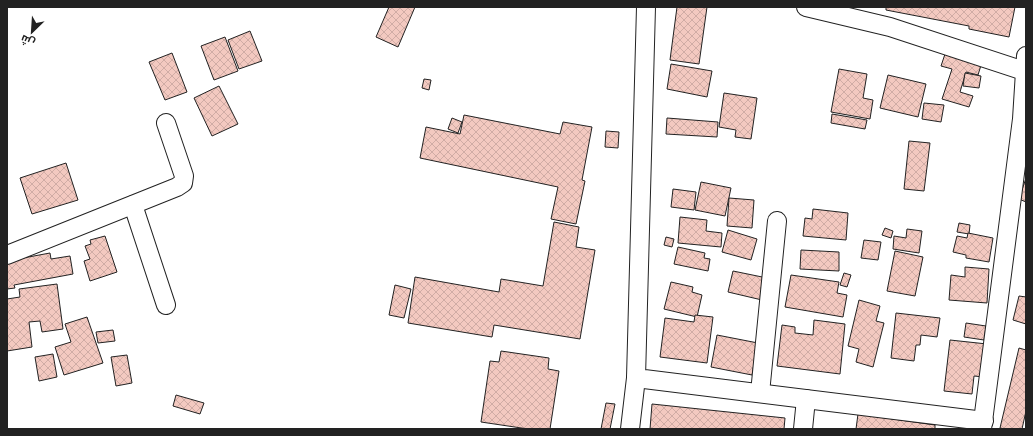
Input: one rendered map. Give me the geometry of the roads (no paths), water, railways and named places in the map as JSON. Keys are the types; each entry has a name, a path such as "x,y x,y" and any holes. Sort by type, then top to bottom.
{"street":[{"path":"630,429 636,378 646,7"},
{"path":"636,378 806,399 983,425 1024,119 1025,64 890,27 806,7"},
{"path":"7,255 177,187 183,183 184,176 166,123"},
{"path":"133,205 166,305"},
{"path":"760,393 777,221"},
{"path":"803,429 806,399"}]}
